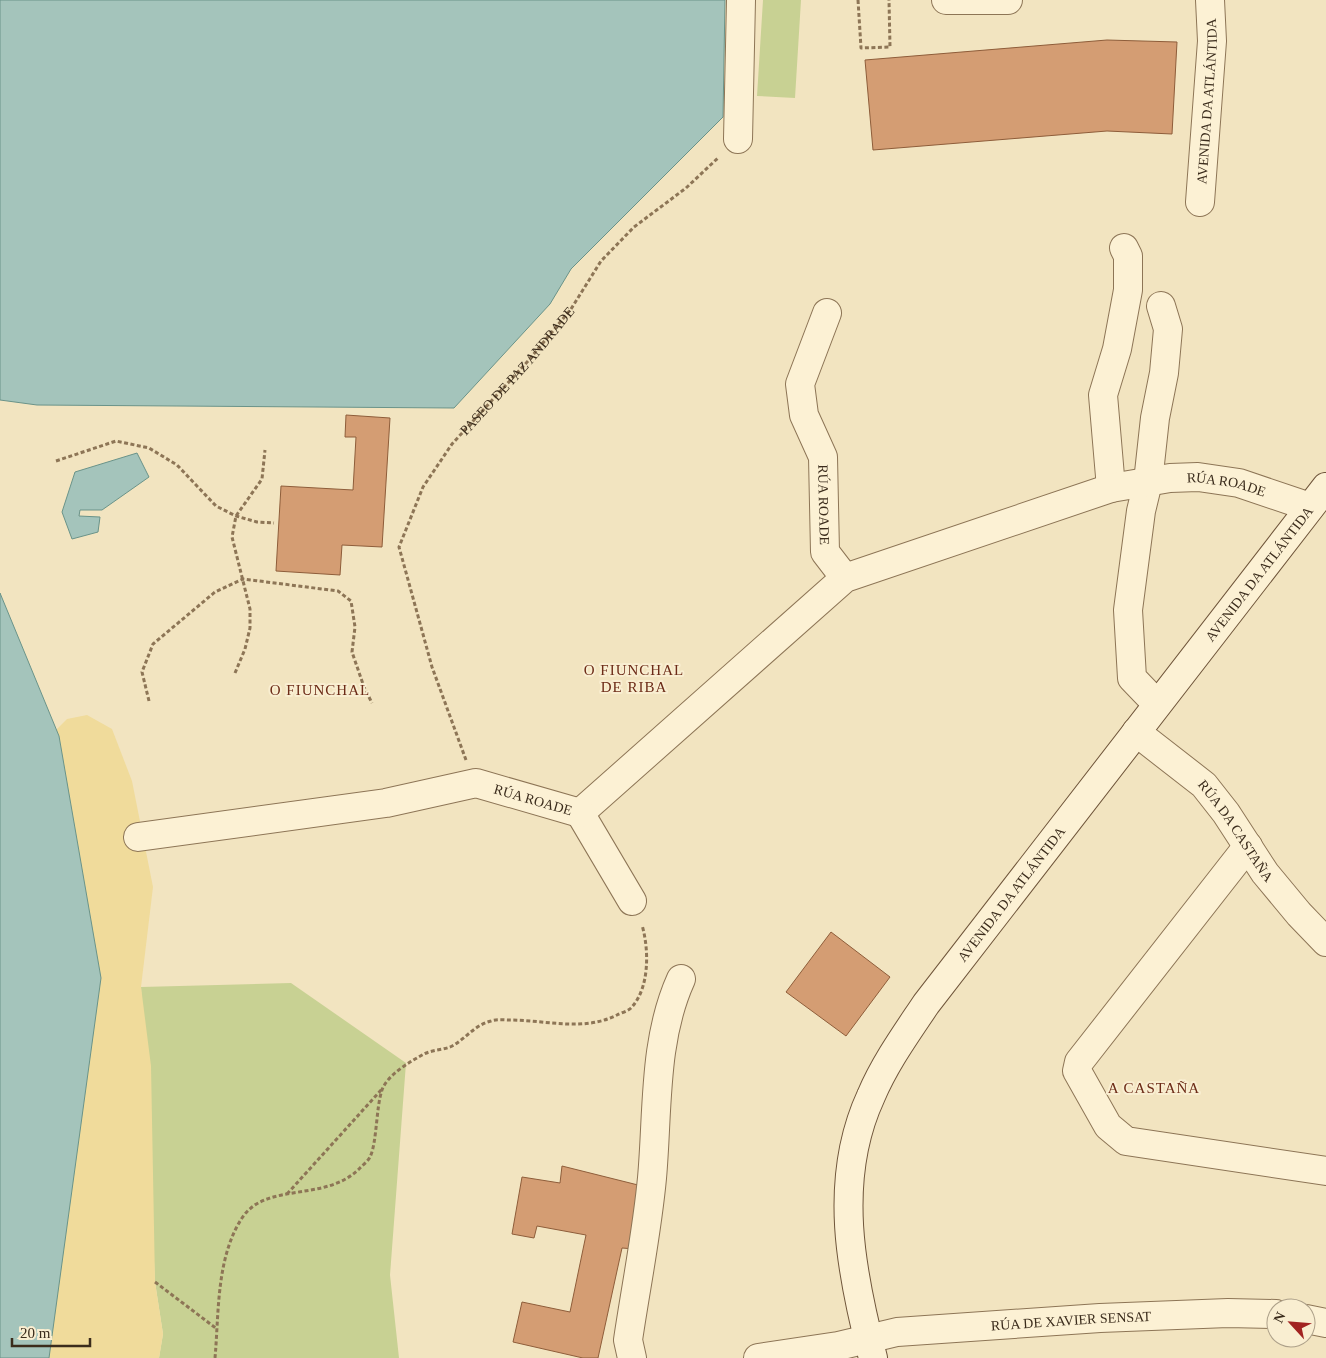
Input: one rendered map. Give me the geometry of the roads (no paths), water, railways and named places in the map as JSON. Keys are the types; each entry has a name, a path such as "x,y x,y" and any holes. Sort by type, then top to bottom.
{"street":[{"path":"738,139 741,0"},
{"path":"946,0 1008,0"},
{"name":"AVENIDA DA ATLÁNTIDA","path":"1200,202 1212,41 1210,0"},
{"path":"1111,488 1103,395 1117,349 1128,290 1128,256 1124,248"},
{"path":"1157,704 1132,678 1128,649 1128,610 1141,511 1148,482 1155,418 1164,373 1168,330 1160,306"},
{"name":"RÚA ROADE","path":"826,313 800,384 804,415 823,457 825,552 845,578"},
{"name":"RÚA ROADE","path":"138,837 386,804 476,783 580,812 845,578 1111,488 1198,477 1318,497"},
{"name":"AVENIDA DA ATLÁNTIDA","path":"871,1349 855,1280 848,1230 850,1176 857,1140 870,1097 897,1046 926,1004 1318,497"},
{"name":"RÚA DA CASTAÑA","path":"1136,732 1204,786 1248,846 1265,873 1299,914 1326,942"},
{"path":"580,812 632,901"},
{"path":"1248,846 1079,1062 1077,1071 1108,1126 1126,1141 1326,1171"},
{"path":"632,1358 628,1340 648,1216 654,1110 663,1039 670,1001 681,979"},
{"name":"RÚA DE XAVIER SENSAT","path":"758,1358 871,1349 897,1332 1100,1318 1228,1313 1266,1314"}],"water":[{"path":"0,0 725,0 723,117 571,269 550,304 454,408 37,405 0,400"},
{"path":"137,453 149,477 102,510 80,510 79,516 100,517 98,532 72,539 62,512 75,472"},
{"path":"0,593 59,736 101,978 49,1358 0,1358"}],"district":[{"name":"O FIUNCHAL DE RIBA","path":"634,678"},
{"name":"O FIUNCHAL","path":"320,690"},
{"name":"A CASTAÑA","path":"1154,1088"}]}
